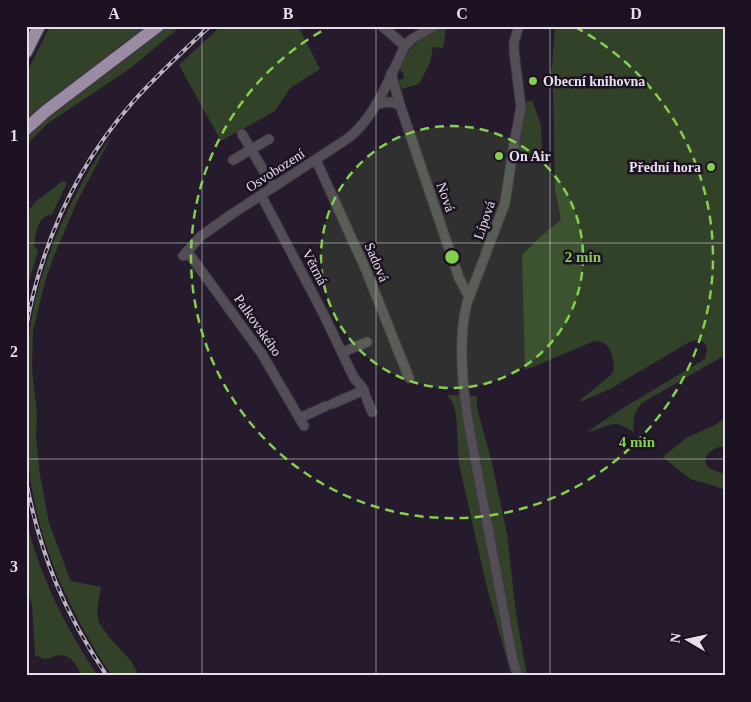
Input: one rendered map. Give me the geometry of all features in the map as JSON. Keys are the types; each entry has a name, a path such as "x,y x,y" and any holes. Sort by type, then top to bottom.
{"highway":[{"path":"26,52 38,26"},
{"path":"26,129 46,111 158,26"}],"street":[{"path":"382,26 405,46"},
{"name":"Osvobození","path":"185,253 201,236 359,130 379,102 405,46 412,39 434,26"},
{"name":"Lípová","path":"518,676 513,661 464,396 462,356 464,316 469,297 505,204 522,107 514,42 519,26"},
{"name":"Nová","path":"391,73 399,103 458,278 469,297"},
{"path":"379,102 399,103"},
{"path":"242,134 273,187"},
{"path":"233,160 269,140"},
{"name":"Sadová","path":"316,160 366,270 409,378"},
{"name":"Větrná","path":"261,195 343,352 354,378 364,390 372,412"},
{"name":"Palkovského","path":"185,253 262,354 302,422 329,405 364,390"},
{"path":"343,352 367,342"}],"green space":[{"path":"50,26 144,28 26,119 26,74"},
{"path":"158,26 181,26 132,67 47,124 26,145 26,129"},
{"path":"221,26 298,26 320,69 290,88 275,111 221,141 179,65"},
{"path":"443,26 446,29 443,48 433,47 430,63 419,84 402,89 399,80 404,78 403,73 399,69 408,54 416,43"},
{"path":"555,26 725,26 725,355 642,403 635,414 633,432 625,427 610,424 587,432 618,411 705,359 707,349 703,342 699,340 691,341 610,389 582,401 579,401 611,375 614,370 612,354 603,342 592,342 525,370 522,255 561,220 555,189 553,87 548,85 547,79 552,68"},
{"path":"532,100 541,125 542,153 517,152 520,127 527,102"},
{"path":"112,135 76,204 45,281 33,331 32,368 40,475 49,523 71,581 101,587 97,611 99,623 131,661 139,676 112,676 80,624 67,597 45,541 37,512 31,483 26,440 26,362 29,331 43,272 66,214 95,160"},
{"path":"63,181 67,183 52,215 43,218 38,226 34,245 38,252 26,290 26,214 36,201"},
{"path":"447,395 477,396 477,408 492,463 507,534 516,613 527,676 512,676 509,667 487,588 459,464 456,414 453,403"},
{"path":"725,418 725,447 718,447 711,451 705,460 709,468 725,474 725,490 690,479 663,457 686,438 715,425"},
{"path":"26,520 46,581 55,601 64,620 98,676 82,676 75,663 69,657 60,655 44,659 35,655 32,605 26,587"}],"railway":[{"path":"26,328 41,267 51,237 78,180 94,153 141,93 210,26"},
{"path":"26,481 39,535 56,583 78,629 107,676"}],"place":[{"name":"Obecní knihovna","path":"533,81"},
{"name":"On Air","path":"499,156"},
{"name":"Přední hora","path":"711,167"}]}
